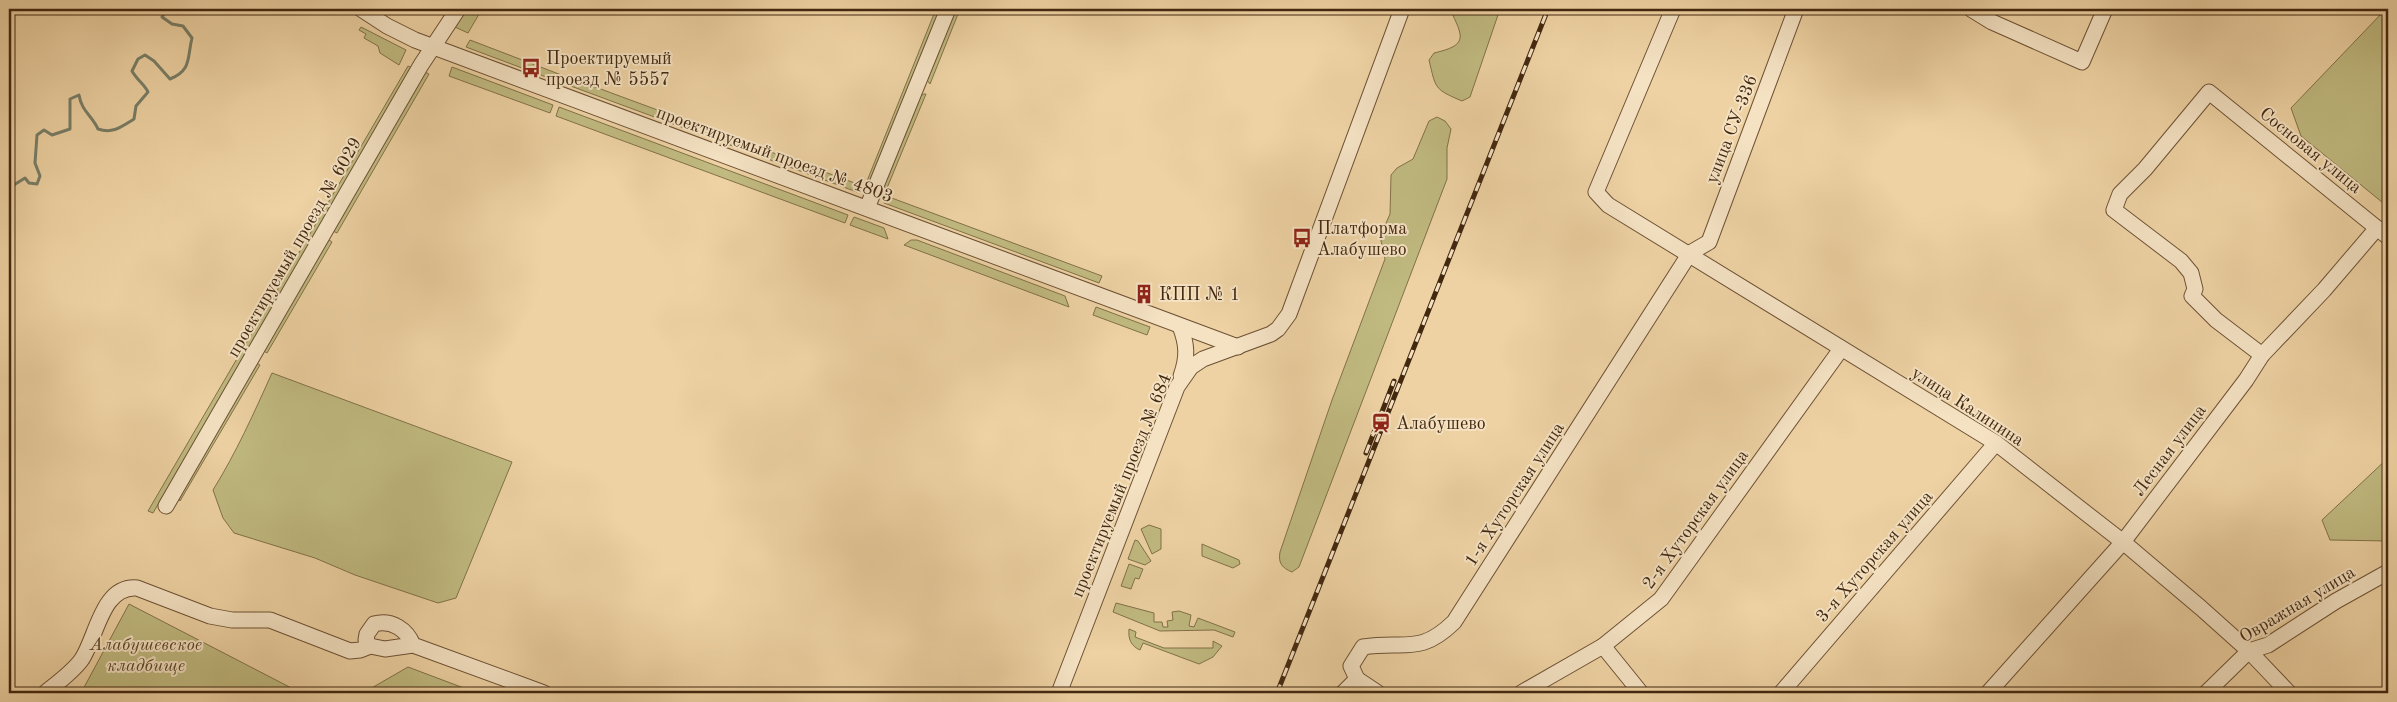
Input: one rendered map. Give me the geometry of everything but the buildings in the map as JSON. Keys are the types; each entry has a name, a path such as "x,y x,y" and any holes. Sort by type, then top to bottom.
{"street":[{"name":"проектируемый проезд № 4803","path":"361,9 387,26 433,47 1238,347"},
{"name":"проектируемый проезд № 6029","path":"166,506 324,231 433,47 458,9"},
{"path":"867,208 948,9"},
{"name":"проектируемый проезд № 684","path":"1059,693 1177,387 1191,367 1203,359 1271,334 1278,329 1289,314 1402,9"},
{"name":"улица Калинина","path":"1673,9 1596,192 1608,204 1996,444 2123,542 2249,651 2288,693"},
{"name":"улица СУ-336","path":"1690,253 1709,242 1796,9"},
{"path":"1972,9 1992,22 2082,62 2105,9"},
{"name":"Сосновая улица","path":"2262,355 2216,320 2192,296 2195,289 2191,273 2180,261 2114,210 2120,194 2145,169 2209,92 2383,232"},
{"name":"Лесная улица","path":"1988,693 2123,542 2246,380 2262,355 2383,232"},
{"name":"1-я Хуторская улица","path":"1357,679 1351,666 1362,647 1424,643 1440,636 1454,622 1690,253"},
{"path":"1177,387 1187,354 1180,326"},
{"name":"2-я Хуторская улица","path":"1521,693 1603,646 1662,600 1841,349"},
{"name":"3-я Хуторская улица","path":"1781,693 1996,444"},
{"name":"Овражная улица","path":"2206,693 2249,651 2268,645 2336,601 2388,572"},
{"path":"45,693 81,660 110,599 127,587 137,588 210,616 232,620 270,620 350,651 370,646 385,648 414,645 544,693"},
{"path":"370,646 366,640 366,634 374,624 381,622 400,628 409,635 414,645"},
{"path":"1603,646 1641,693"},
{"path":"1343,693 1357,679 1378,693"}],"green space":[{"path":"465,9 482,9 468,33 455,27"},
{"path":"936,9 941,9 871,182 867,181"},
{"path":"955,9 960,9 930,84 927,80"},
{"path":"1450,9 1500,9 1470,97 1462,101 1446,94 1438,87 1433,77 1429,60 1434,53 1453,47 1458,43 1460,33"},
{"path":"2382,13 2388,16 2388,207 2301,136 2291,108"},
{"path":"361,27 406,50 399,65 380,53 378,46 364,38 366,34 359,30"},
{"path":"470,40 564,76 562,83 466,47"},
{"path":"408,66 412,68 153,513 148,511"},
{"path":"452,67 553,105 550,113 449,76"},
{"path":"425,72 429,74 337,233 333,231"},
{"path":"571,78 860,185 857,192 568,85"},
{"path":"926,94 887,188 883,187 919,97"},
{"path":"559,107 848,215 845,223 556,116"},
{"path":"1437,117 1445,121 1451,129 1447,148 1447,179 1299,567 1292,572 1281,565 1280,552 1332,400 1385,259 1381,241 1382,232 1390,214 1391,175 1397,168 1413,159 1429,121"},
{"path":"881,194 1102,276 1099,283 884,203"},
{"path":"854,217 884,228 888,239 850,225"},
{"path":"328,239 332,242 267,353 262,350"},
{"path":"911,240 917,240 1065,296 1069,307 904,245"},
{"path":"1096,307 1150,327 1147,335 1093,315"},
{"path":"255,362 260,365 180,501 178,496"},
{"path":"272,373 512,462 456,598 438,603 355,575 315,558 234,533 223,518 213,490 237,447"},
{"path":"2388,458 2388,541 2330,540 2322,520"},
{"path":"1149,525 1161,529 1161,549 1152,554 1141,529"},
{"path":"1135,540 1138,541 1151,561 1145,565 1128,559"},
{"path":"1202,544 1239,560 1240,564 1233,568 1202,556"},
{"path":"1129,564 1143,569 1139,579 1135,578 1131,589 1121,586"},
{"path":"1116,603 1154,613 1154,622 1162,622 1163,627 1168,627 1167,621 1173,620 1172,612 1179,611 1191,615 1189,626 1194,627 1198,618 1235,632 1233,637 1214,630 1160,631 1113,612"},
{"name":"Алабушевское кладбище","path":"129,604 301,693 81,693"},
{"path":"1129,629 1136,632 1135,637 1164,648 1213,648 1213,641 1222,646 1213,657 1199,664 1143,643 1140,650 1131,642"},
{"path":"408,667 477,693 363,693"}],"waterway":[{"path":"9,188 25,178 29,183 37,184 40,176 35,163 37,135 44,130 52,135 70,129 70,99 79,95 84,109 98,129 113,130 134,119 136,106 148,92 132,71 138,59 145,55 154,61 170,79 182,72 187,63 192,38 183,26 172,24 162,17 167,9"}],"railway":[{"path":"1277,693 1548,9"},
{"path":"1366,453 1394,381"}],"place":[{"name":"Проектируемый проезд № 5557","path":"531,68"},
{"name":"Платформа Алабушево","path":"1302,238"},
{"name":"КПП № 1","path":"1144,294"},
{"name":"Алабушево","path":"1381,423"}]}
